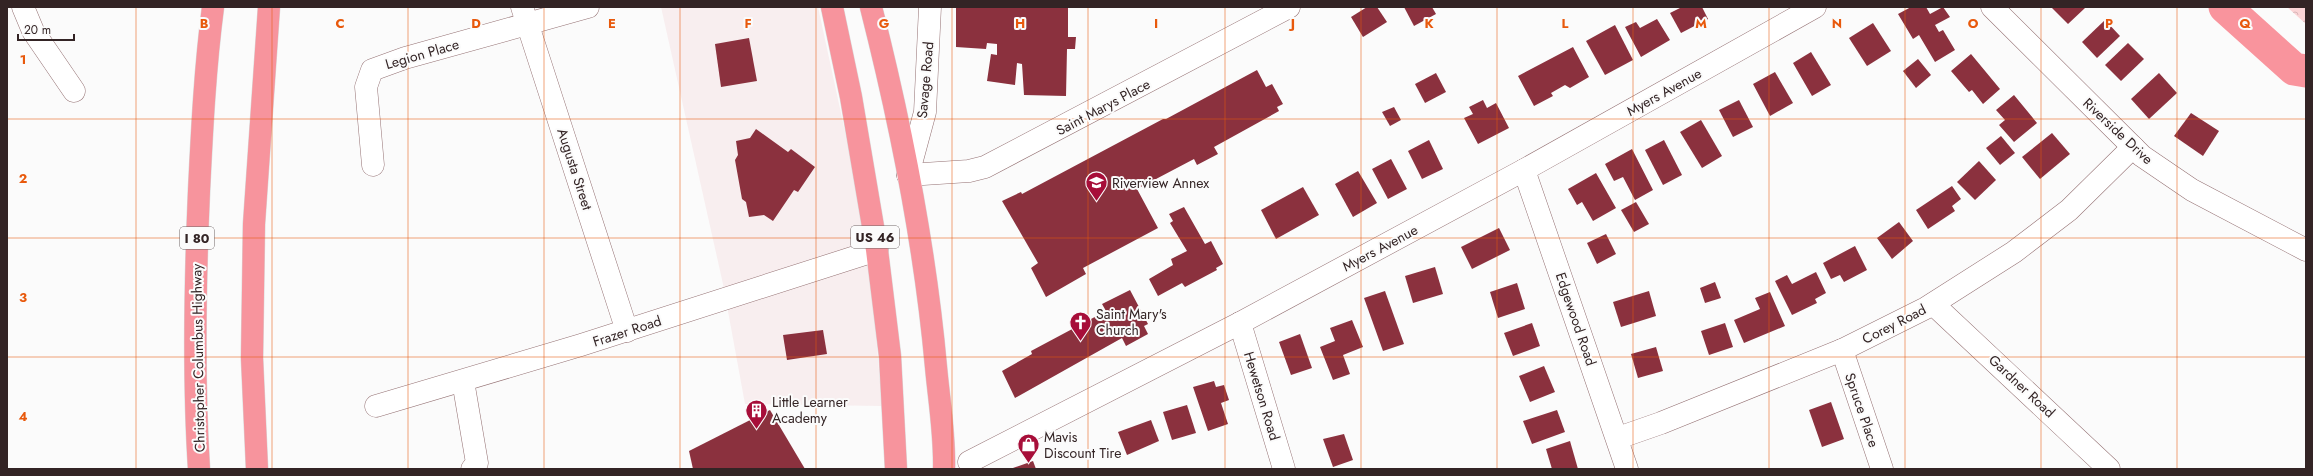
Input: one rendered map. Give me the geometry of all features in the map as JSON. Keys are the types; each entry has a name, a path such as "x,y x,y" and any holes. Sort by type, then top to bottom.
{"highway":[{"name":"Christopher Columbus Highway","path":"199,469 196,391 197,235 202,132 213,7"},
{"path":"257,469 252,358 254,224 269,7"},
{"name":"US 46","path":"832,7 851,97 877,250 890,356 896,469"},
{"name":"US 46","path":"870,7 908,175 933,332 943,441 944,469"}],"street":[{"path":"23,7 33,31 74,91"},
{"name":"Legion Place","path":"373,164 366,87 372,70 525,16 588,7"},
{"name":"Savage Road","path":"908,175 925,112 930,7"},
{"name":"Saint Marys Place","path":"908,175 969,171 985,168 1289,7"},
{"name":"Myers Avenue","path":"943,441 970,466 1524,170 1815,7"},
{"name":"Riverside Drive","path":"1992,7 2142,156 2192,190 2306,250"},
{"name":"Augusta Street","path":"525,16 627,330"},
{"name":"Corey Road","path":"1618,438 1662,423 1842,350 1934,304 2014,252 2069,210 2133,147"},
{"name":"Edgewood Road","path":"1524,170 1618,438 1627,469"},
{"name":"Frazer Road","path":"376,406 463,381 627,330 877,250"},
{"name":"Gardner Road","path":"1934,304 2109,469"},
{"name":"Hewetson Road","path":"1240,323 1284,469"},
{"name":"Spruce Place","path":"1842,350 1882,469"},
{"path":"463,381 477,463 472,469"}],"shaded area":[{"path":"661,7 818,7 868,238 882,406 745,404 723,284"}],"green space":[{"path":"2287,7 2306,7 2306,24"}],"building":[{"path":"956,7 1068,7 1068,37 1076,37 1075,49 1067,49 1066,96 1024,95 1022,64 1017,63 1015,85 987,81 991,54 997,55 997,44 987,43 986,49 956,47"},
{"path":"1367,7 1377,7 1387,22 1363,37 1351,17"},
{"path":"1404,7 1432,7 1436,14 1414,26"},
{"path":"1682,7 1702,7 1708,19 1681,33 1670,13"},
{"path":"1911,7 1926,7 1930,14 1943,7 1950,17 1935,25 1939,32 1943,30 1955,50 1935,62 1919,35 1913,39 1898,14"},
{"path":"2051,7 2085,7 2085,8 2068,24"},
{"path":"1657,19 1670,40 1641,57 1625,27 1636,22 1640,28"},
{"path":"2105,20 2120,36 2097,58 2082,42"},
{"path":"1873,23 1891,51 1867,66 1849,38"},
{"path":"1615,25 1633,60 1605,75 1586,41"},
{"path":"749,38 757,81 721,87 715,44"},
{"path":"2128,43 2144,59 2121,81 2105,65"},
{"path":"1573,47 1589,77 1570,88 1565,85 1551,93 1553,96 1534,106 1518,76"},
{"path":"1811,52 1831,85 1812,96 1793,63"},
{"path":"1971,54 2000,89 1983,104 1972,90 1969,92 1951,71"},
{"path":"1918,59 1931,75 1916,88 1903,71"},
{"path":"1257,70 1266,87 1272,84 1283,104 1277,107 1279,111 1214,147 1218,154 1197,165 1194,159 1137,189 1158,228 1083,268 1086,274 1046,297 1031,268 1038,263 1002,201 1021,192 1022,194"},
{"path":"1775,72 1793,103 1770,116 1753,84"},
{"path":"1436,73 1446,92 1425,103 1415,84"},
{"path":"2159,73 2177,93 2149,119 2131,99"},
{"path":"2014,95 2037,123 2014,142 1999,125 2005,120 1996,110"},
{"path":"1483,100 1487,108 1496,103 1509,128 1478,144 1464,118 1473,114 1469,107"},
{"path":"1739,100 1753,127 1733,137 1719,110"},
{"path":"1394,107 1401,120 1390,126 1382,112"},
{"path":"2191,113 2219,131 2203,156 2174,136"},
{"path":"1701,120 1722,156 1702,168 1680,132"},
{"path":"756,129 788,152 791,149 815,167 798,192 794,190 773,221 764,215 749,217 746,202 742,199 735,160 738,155 736,141 750,138"},
{"path":"2052,133 2070,154 2040,179 2022,157"},
{"path":"2001,136 2015,153 2000,165 1986,148"},
{"path":"1429,140 1443,169 1422,179 1408,151"},
{"path":"1664,140 1682,175 1663,185 1645,150"},
{"path":"1632,149 1653,190 1635,200 1623,177 1614,181 1605,164"},
{"path":"1391,159 1407,189 1388,199 1372,169"},
{"path":"1979,161 1996,180 1975,200 1957,182"},
{"path":"1358,171 1377,203 1353,217 1335,184"},
{"path":"1596,173 1616,208 1593,221 1582,202 1577,205 1568,189"},
{"path":"1952,186 1961,199 1952,206 1955,211 1928,229 1916,210"},
{"path":"1303,187 1319,215 1276,239 1261,210"},
{"path":"1636,202 1649,224 1634,232 1621,210"},
{"path":"1184,207 1205,244 1211,241 1223,264 1216,268 1217,270 1185,287 1182,283 1158,296 1149,279 1173,265 1171,259 1187,251 1170,223 1173,221 1169,214"},
{"path":"1899,222 1913,241 1892,259 1877,238"},
{"path":"1499,228 1510,250 1472,269 1461,247"},
{"path":"1606,234 1616,254 1597,264 1587,243"},
{"path":"1855,246 1867,270 1844,282 1840,275 1831,279 1823,263"},
{"path":"1435,267 1443,294 1413,303 1405,276"},
{"path":"1816,272 1826,293 1815,299 1817,303 1792,315 1775,281 1787,275 1792,284"},
{"path":"1715,282 1721,298 1705,303 1700,288"},
{"path":"1517,283 1525,309 1498,318 1490,292"},
{"name":"Saint Mary's Church","path":"1130,290 1148,324 1144,326 1148,334 1126,346 1122,338 1015,398 1002,371 1032,354 1031,351 1106,311 1102,304"},
{"path":"1385,291 1404,344 1383,351 1364,298"},
{"path":"1649,291 1656,316 1621,327 1613,302"},
{"path":"1770,292 1785,326 1744,343 1734,320 1760,309 1755,298"},
{"path":"1352,320 1363,347 1343,355 1350,374 1333,380 1320,347 1335,341 1330,328"},
{"path":"1532,323 1540,346 1513,356 1504,333"},
{"path":"1725,323 1733,347 1709,355 1701,331"},
{"path":"823,330 827,354 787,360 783,335"},
{"path":"1300,334 1312,368 1291,375 1279,342"},
{"path":"1656,347 1663,371 1638,378 1631,354"},
{"path":"1544,366 1555,392 1530,402 1519,376"},
{"path":"1214,381 1216,387 1224,385 1229,400 1221,403 1228,424 1208,431 1193,387"},
{"path":"1831,402 1844,439 1822,447 1809,410"},
{"path":"1187,405 1196,433 1172,440 1163,412"},
{"name":"Little Learner Academy","path":"770,410 805,469 693,469 689,451"},
{"path":"1557,410 1565,432 1532,444 1523,421"},
{"path":"1151,420 1159,441 1127,455 1118,432"},
{"path":"1344,434 1353,460 1333,467 1323,439"},
{"path":"1570,441 1578,469 1552,469 1546,449"},
{"name":"Mavis Discount Tire","path":"1033,461 1036,469 1010,469"}],"waterway":[{"path":"2225,7 2294,69 2306,71"}],"place":[{"name":"Riverview Annex","path":"1096,202"},
{"name":"Saint Mary's Church","path":"1081,342"},
{"name":"Little Learner Academy","path":"756,430"},
{"name":"Mavis Discount Tire","path":"1028,464"}]}
